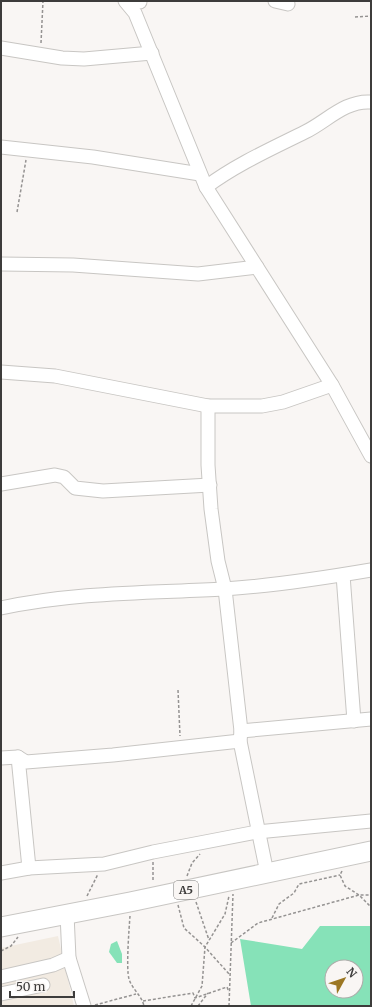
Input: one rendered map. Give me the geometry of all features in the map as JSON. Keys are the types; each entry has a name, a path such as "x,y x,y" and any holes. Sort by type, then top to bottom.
{"highway":[{"name":"A5","path":"1,927 130,902 362,853"}],"street":[{"path":"125,1 139,4 152,53 206,187 332,385 371,456"},
{"path":"1,48 42,55 84,59 152,53"},
{"path":"206,187 226,172 307,131 331,115 350,106 371,102"},
{"path":"1,147 93,157 200,174"},
{"path":"1,264 72,265 198,274 257,267"},
{"path":"1,372 55,376 208,406 262,406 303,397 332,385"},
{"path":"208,406 210,485 218,560 226,589 240,736 257,832 267,873"},
{"path":"1,484 55,474 64,478 75,488 103,491 210,485"},
{"path":"1,608 45,599 116,593 226,589 343,575 371,570"},
{"path":"343,575 354,721"},
{"path":"1,758 18,757 26,762 180,748 240,736 371,720"},
{"path":"18,757 29,868"},
{"path":"1,873 29,868 104,864 153,852 257,832 371,821"},
{"path":"67,914 69,958 84,1006"},
{"path":"1,977 52,965 69,958"},
{"path":"1,994 43,985"}],"path":[{"path":"42,55 43,1"},
{"path":"355,17 371,16"},
{"path":"17,212 28,150"},
{"path":"178,690 180,748"},
{"path":"214,841 192,863 176,892 184,928 205,946 230,975"},
{"path":"153,852 153,884 176,892 209,941"},
{"path":"272,918 279,904 294,893 299,884 340,875 362,853"},
{"path":"90,909 86,898 89,889 104,864"},
{"path":"340,875 345,886 359,895 371,907"},
{"path":"191,1006 202,986 205,946 225,914 233,880"},
{"path":"229,1006 233,880"},
{"path":"231,943 258,923 272,918 359,895 371,895"},
{"path":"130,902 128,978 136,994 143,1001 144,1006"},
{"path":"196,998 227,987 229,993"},
{"path":"198,1006 210,992"},
{"path":"143,1001 193,993 196,998"},
{"path":"93,1006 136,994"}],"shaded area":[{"path":"58,936 74,1006 1,1006 1,948"}],"green space":[{"path":"320,926 371,926 371,1006 251,1006 240,939 302,949"},
{"path":"117,941 122,954 122,963 117,963 109,952 111,944"}]}
